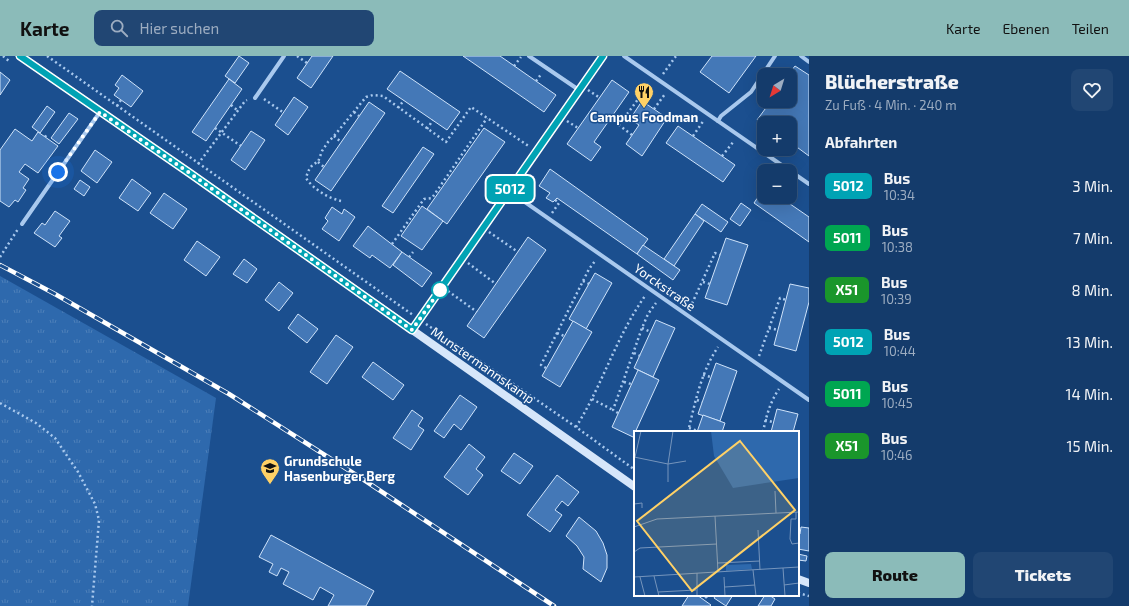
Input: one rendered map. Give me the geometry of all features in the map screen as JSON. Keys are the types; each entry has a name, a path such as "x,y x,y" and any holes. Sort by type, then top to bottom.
{"street":[{"name":"Munstermannskamp","path":"20,56 191,174 634,486"},
{"path":"256,96 284,56"},
{"path":"529,56 579,90"},
{"path":"412,330 603,56"},
{"path":"624,56 809,184"},
{"path":"718,121 721,116 751,92 775,56"},
{"path":"801,56 809,62"},
{"path":"22,224 100,112"},
{"name":"Yorckstraße","path":"509,191 809,400"},
{"path":"799,579 809,583"}],"path":[{"path":"47,56 198,164 245,100 256,96 284,113"},
{"path":"297,56 307,63"},
{"path":"514,66 521,56"},
{"path":"668,67 676,56"},
{"path":"632,135 619,125 654,77"},
{"path":"582,86 600,98"},
{"path":"654,110 670,88"},
{"path":"340,202 334,200 310,185 306,178 308,170 313,164 318,162 322,151 328,142 366,97 373,95 383,96 446,142 471,107 536,151"},
{"path":"116,106 121,100"},
{"path":"398,108 404,100"},
{"path":"231,105 237,110"},
{"path":"354,112 359,116"},
{"path":"693,136 708,114"},
{"path":"561,116 578,128"},
{"path":"392,244 411,220 424,199 432,198 488,118"},
{"path":"427,129 433,120"},
{"path":"215,128 241,146"},
{"path":"722,156 738,135"},
{"path":"334,136 341,142"},
{"path":"318,162 324,167"},
{"path":"548,218 560,203 555,200"},
{"path":"483,228 518,252"},
{"path":"0,257 11,240"},
{"path":"409,257 413,252"},
{"path":"687,315 715,253 720,255"},
{"path":"546,368 541,365 589,269 600,254"},
{"path":"462,258 496,284"},
{"path":"583,281 589,284"},
{"path":"703,282 710,284"},
{"path":"442,287 477,312"},
{"path":"576,427 592,399 639,304 650,289"},
{"path":"613,410 642,328 648,314 660,296"},
{"path":"756,363 780,298 786,300"},
{"path":"570,307 574,309"},
{"path":"642,328 651,332"},
{"path":"769,328 778,330"},
{"path":"557,333 564,336"},
{"path":"688,431 703,375 711,357 722,340"},
{"path":"634,353 640,356"},
{"path":"703,375 711,377"},
{"path":"624,382 632,384"},
{"path":"764,431 765,420 772,399 784,382"},
{"path":"592,399 618,413"},
{"path":"697,400 702,402"},
{"path":"0,403 36,423 55,438 78,472 95,504 99,520 92,606"},
{"path":"765,420 773,422"},
{"path":"690,428 698,430"},
{"path":"799,593 809,596"}],"green space":[{"path":"0,276 216,398 188,606 0,606"}],"building":[{"path":"239,56 249,63 235,83 225,76"},
{"path":"312,56 333,56 311,88 297,78"},
{"path":"463,56 500,56 556,95 544,112"},
{"path":"712,56 756,56 729,93 700,72"},
{"path":"795,66 809,75 809,156 797,147 797,116 760,116 766,108 797,108 797,68 793,68"},
{"path":"400,71 460,112 447,130 387,89"},
{"path":"0,72 10,80 0,95"},
{"path":"122,75 143,91 131,107 114,95 119,88 115,85"},
{"path":"229,79 242,89 206,141 192,132"},
{"path":"612,80 629,92 594,142 601,147 591,161 567,144"},
{"path":"294,97 308,107 288,135 275,125"},
{"path":"642,101 667,118 642,156 626,144 639,125 630,119"},
{"path":"369,102 385,113 331,191 315,180"},
{"path":"47,106 55,112 40,133 32,127"},
{"path":"69,113 78,119 59,144 51,138"},
{"path":"678,126 735,165 723,182 666,143"},
{"path":"484,128 505,142 447,224 427,209"},
{"path":"15,129 32,141 38,132 58,146 38,173 25,164 19,172 29,179 23,188 26,190 18,202 15,200 9,207 0,201 0,150"},
{"path":"251,131 265,140 245,170 231,160"},
{"path":"423,147 434,154 393,213 382,206"},
{"path":"95,150 112,162 97,183 81,171"},
{"path":"550,169 648,239 637,254 557,198 553,202 546,198 550,193 539,186"},
{"path":"132,179 151,193 138,211 119,198"},
{"path":"80,180 90,187 84,196 74,189"},
{"path":"164,193 187,209 173,229 150,213"},
{"path":"757,198 757,204 790,204 809,217 809,242 754,203"},
{"path":"741,203 751,210 740,226 730,219"},
{"path":"702,204 728,222 721,232 695,214"},
{"path":"422,206 443,221 422,250 401,236"},
{"path":"332,207 342,214 344,209 355,217 339,241 322,229 328,221 325,218"},
{"path":"55,211 70,221 59,236 62,238 55,247 34,233 42,223 45,225"},
{"path":"695,214 704,221 674,266 664,259"},
{"path":"368,226 402,252 390,268 372,255 370,258 353,246"},
{"path":"528,237 546,250 484,338 467,326"},
{"path":"726,238 748,245 727,305 705,298"},
{"path":"197,241 220,257 206,276 184,260"},
{"path":"643,245 680,270 673,280 637,254"},
{"path":"402,252 432,273 422,287 393,265"},
{"path":"244,259 257,269 247,283 233,274"},
{"path":"595,273 612,283 586,329 569,319"},
{"path":"279,282 293,293 279,311 265,300"},
{"path":"790,284 809,288 809,302 796,351 774,345"},
{"path":"298,314 318,329 307,343 288,328"},
{"path":"656,320 675,328 653,377 634,368"},
{"path":"573,321 592,332 560,387 542,376"},
{"path":"336,335 353,347 327,384 310,372"},
{"path":"373,362 404,385 393,400 362,377"},
{"path":"716,363 737,371 720,421 698,414"},
{"path":"638,370 659,380 636,431 634,431 633,437 612,427"},
{"path":"460,395 477,407 461,430 454,424 444,438 434,431"},
{"path":"777,409 798,414 793,431 771,431"},
{"path":"412,410 423,418 418,426 424,430 411,450 393,438"},
{"path":"703,415 725,423 722,431 697,431"},
{"path":"469,444 485,457 476,469 483,475 468,495 444,477"},
{"path":"514,453 533,466 520,484 501,471"},
{"path":"557,475 579,492 568,506 562,501 555,510 562,515 550,532 527,515"},
{"path":"579,517 596,531 603,543 607,555 607,568 601,582 583,569 584,557 577,546 566,536"},
{"path":"801,527 809,528 809,551 799,549"},
{"path":"271,535 374,591 366,606 328,606 334,595 320,587 313,600 283,584 289,572 281,568 277,576 269,572 273,564 259,557"},
{"path":"799,554 807,556 806,561 799,560"},
{"path":"688,596 698,596 711,605 710,606 682,606"},
{"path":"715,596 732,596 726,606 714,598"},
{"path":"764,596 770,596 775,599 771,606 758,606"}],"railway":[{"path":"0,265 55,294 229,394 364,480 554,606"}],"bus line":[{"name":"5012","path":"20,56 191,174 412,330 603,56"}],"place":[{"name":"Campus Foodman","path":"644,109"},
{"name":"Grundschule Hasenburger Berg","path":"270,485"}],"route":[{"path":"58,172 100,112 191,174 412,330 440,290"}]}
